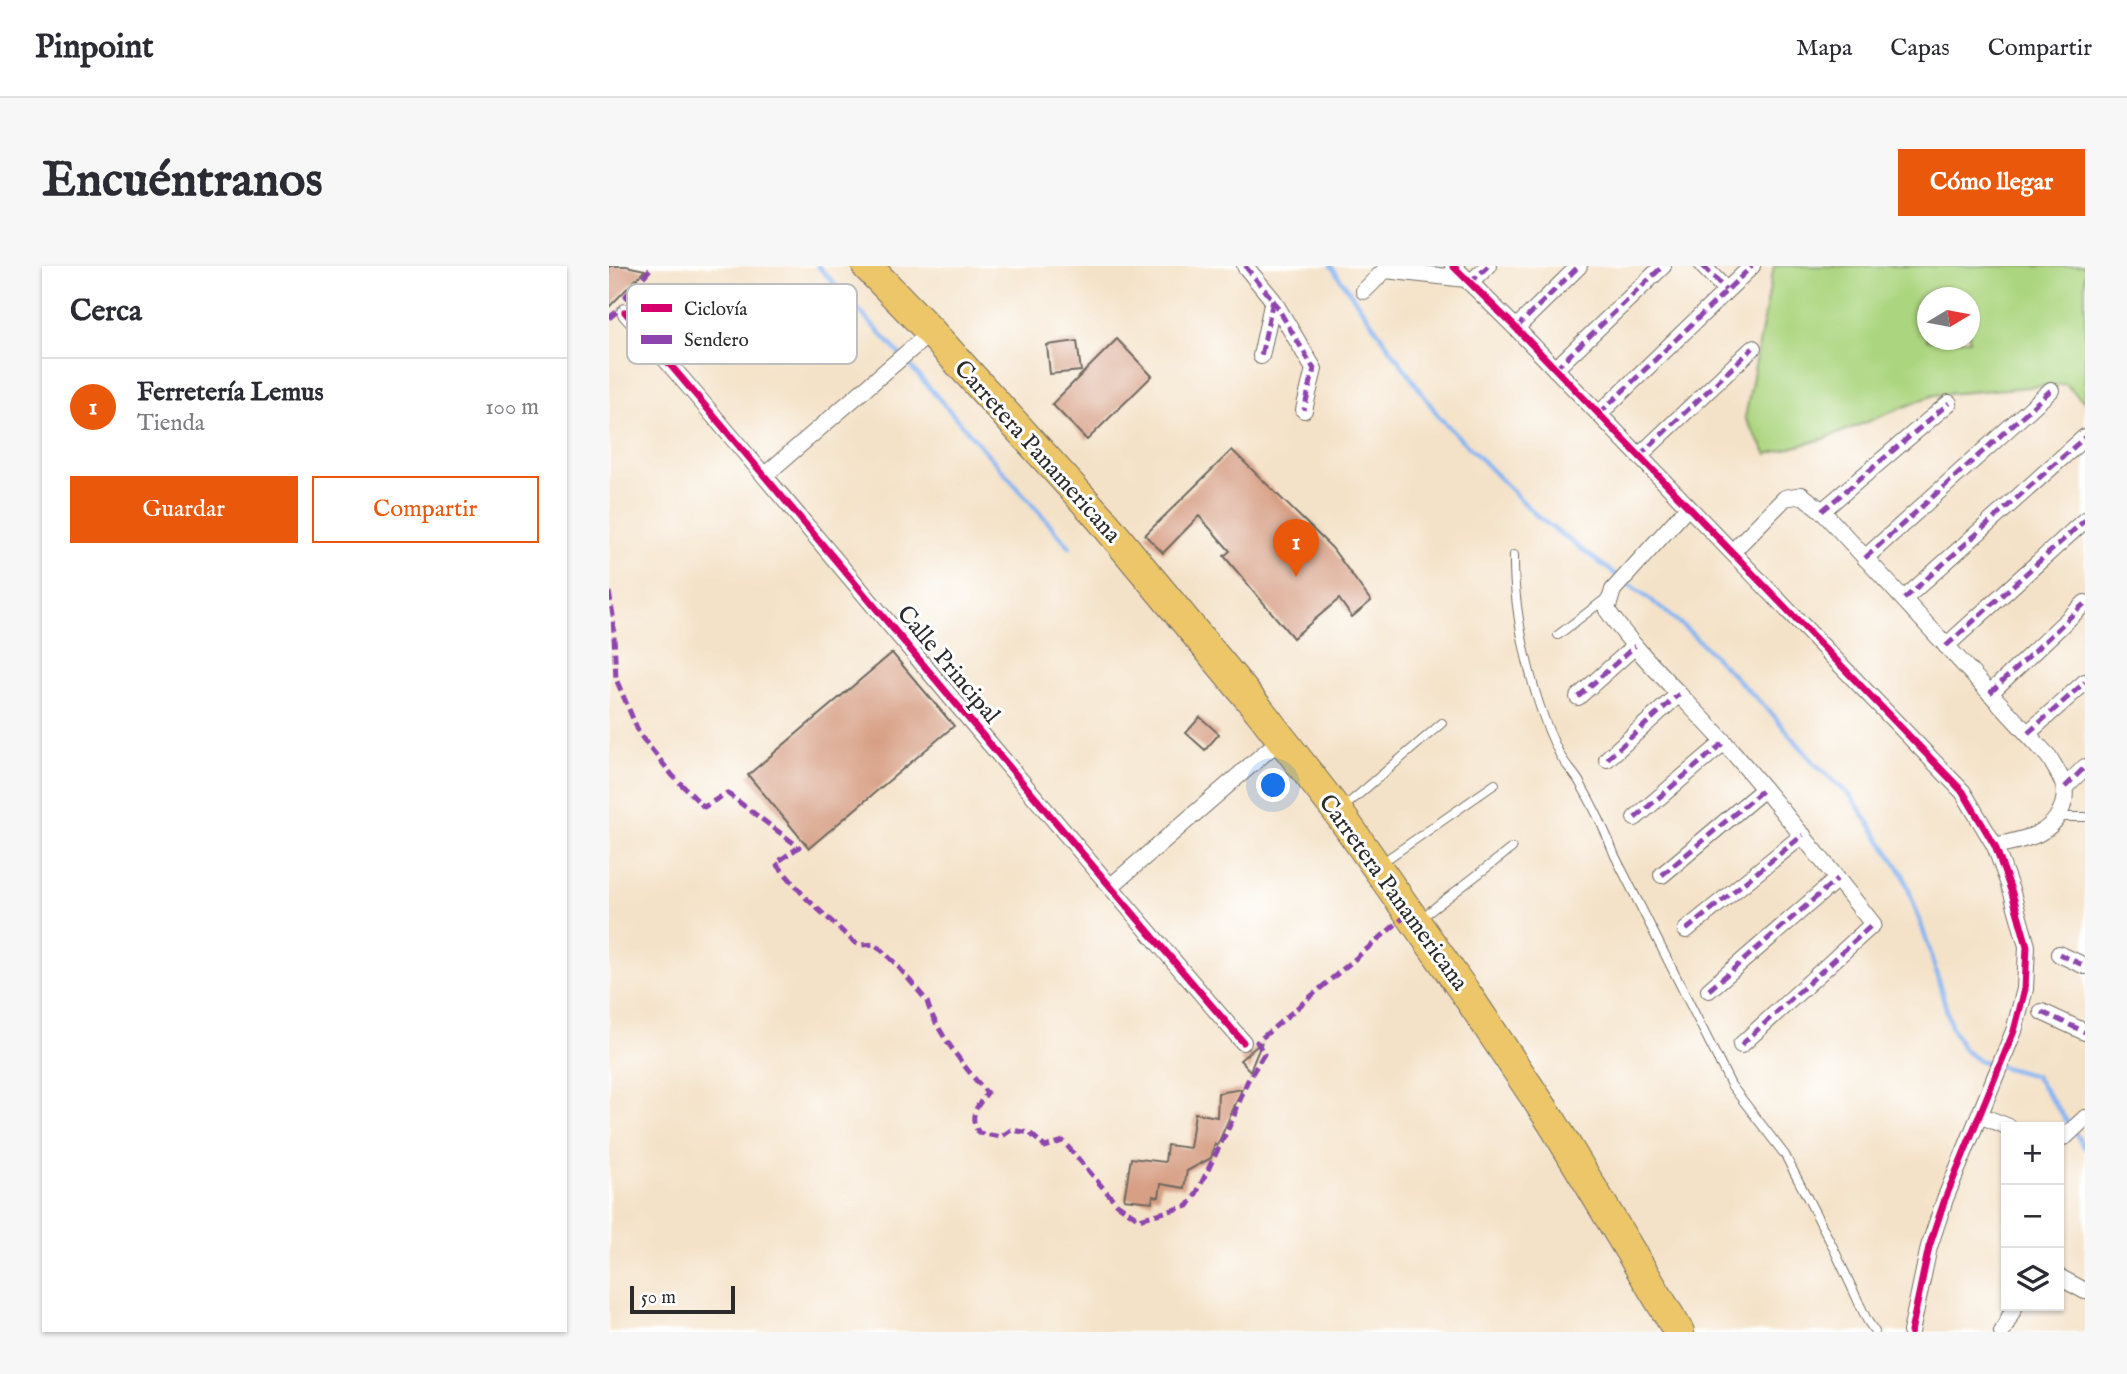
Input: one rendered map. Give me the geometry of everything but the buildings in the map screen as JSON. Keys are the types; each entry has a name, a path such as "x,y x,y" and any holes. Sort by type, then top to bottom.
{"highway":[{"name":"Carretera Panamericana","path":"867,266 932,332 1100,518 1282,738 1338,812 1469,998 1552,1122 1679,1332"}],"street":[{"path":"1245,266 1273,300 1314,369 1304,410"},
{"path":"1453,266 1467,276 1963,792 1995,846 2027,946 2025,989 2014,1031 1937,1223 1911,1332"},
{"path":"1364,291 1386,267 1467,276 1488,266"},
{"path":"1516,328 1579,266"},
{"path":"1555,369 1663,266"},
{"path":"1703,266 1726,290"},
{"path":"1599,414 1752,266"},
{"path":"1262,356 1273,300"},
{"path":"765,475 932,332"},
{"path":"1639,456 1753,348"},
{"name":"Calle Principal","path":"664,364 765,475 1110,887 1243,1041"},
{"path":"1865,558 2051,390"},
{"path":"1822,512 1949,403"},
{"path":"1904,599 2085,437"},
{"path":"1732,552 1784,498 1802,495 1822,512 2028,733 2049,757 2065,787 2064,804 2051,826 2039,834 1995,846"},
{"path":"1688,507 1612,592 1607,610 1635,646 1724,742 1803,835 1873,924 1741,1045"},
{"path":"1947,646 2085,520"},
{"path":"1990,693 2085,603"},
{"path":"1578,697 1635,646"},
{"path":"2028,733 2085,682"},
{"path":"1607,759 1679,694"},
{"path":"1110,887 1282,738"},
{"path":"1635,818 1724,742"},
{"path":"2065,787 2085,767"},
{"path":"1662,875 1764,789"},
{"path":"1686,930 1803,835"},
{"path":"1709,990 1837,879"},
{"path":"2059,954 2085,965"},
{"path":"2042,1012 2085,1032"},
{"path":"1979,1115 2001,1124"},
{"path":"2064,1135 2082,1120"},
{"path":"2064,1280 2085,1291"},
{"path":"2002,1332 2012,1311"}],"lane":[{"path":"1514,555 1514,576 1528,664 1559,755 1579,780 1601,820 1615,856 1725,1074 1785,1155 1875,1332"},
{"path":"1558,635 1612,592"},
{"path":"1338,812 1442,723"},
{"path":"1376,867 1495,783"},
{"path":"2058,817 2085,817"},
{"path":"1415,923 1512,848"}],"green space":[{"path":"1774,266 2085,266 2085,402 2065,384 1934,395 1824,439 1767,454 1745,418"}],"waterway":[{"path":"818,266 835,284"},
{"path":"1331,266 1440,418 1538,517 1619,577"},
{"path":"857,308 1070,547"},
{"path":"1626,582 1691,633 1774,716 1815,764 1851,796 1903,874 1929,947 1951,1026 1964,1050 1978,1060 2035,1076 2071,1127"},
{"path":"2076,1134 2085,1148"}],"marked path":[{"path":"637,284 653,266"},
{"path":"1245,266 1273,300 1261,356"},
{"path":"1470,283 1488,266"},
{"path":"1516,328 1579,266"},
{"path":"1555,369 1663,266"},
{"path":"1703,266 1726,290"},
{"path":"1599,414 1752,266"},
{"path":"1273,300 1314,369 1304,410"},
{"path":"609,318 621,308"},
{"path":"1639,456 1753,348"},
{"path":"1865,558 2051,390"},
{"path":"1822,511 1949,403"},
{"path":"1904,599 2085,437"},
{"path":"1946,646 2085,520"},
{"path":"609,592 613,615 616,679 640,735 673,776 704,807 727,793 799,847 776,863 806,898 854,942 861,945 875,944 896,964 927,1001 944,1036 987,1093 974,1117 979,1133 1001,1137 1011,1130 1030,1133 1045,1147 1063,1141 1117,1204 1139,1219 1188,1206 1195,1196 1232,1121 1247,1082 1264,1054 1257,1042 1408,914"},
{"path":"1990,693 2085,603"},
{"path":"1578,697 1635,646"},
{"path":"2028,733 2085,682"},
{"path":"1607,759 1679,694"},
{"path":"1635,818 1724,742"},
{"path":"2065,787 2085,767"},
{"path":"1662,875 1764,789"},
{"path":"1686,930 1803,835"},
{"path":"1709,990 1837,879"},
{"path":"1741,1045 1873,924"},
{"path":"2059,954 2085,966"},
{"path":"2042,1012 2085,1032"}],"cycle path":[{"path":"1453,266 1963,792 1995,846 2027,946 2025,989 2014,1031 1945,1199 1929,1247 1911,1332"},
{"path":"669,364 1243,1042"}],"place":[{"name":"Ferretería Lemus","path":"1296,577"}]}
